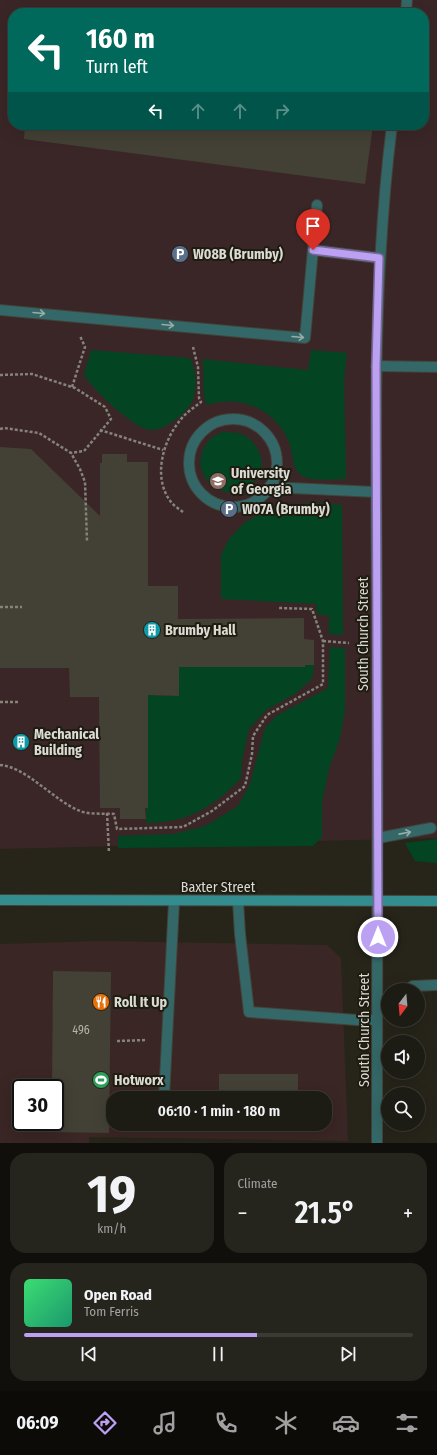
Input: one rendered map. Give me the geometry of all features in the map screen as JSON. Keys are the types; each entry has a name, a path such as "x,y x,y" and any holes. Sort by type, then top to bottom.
{"main road":[{"name":"Baxter Street","path":"0,900 174,902 437,902"}],"street":[{"name":"South Church Street","path":"382,983 378,901 376,366 379,258 392,130"},
{"path":"0,310 305,338 317,205"},
{"path":"313,250 379,258"},
{"path":"376,366 437,367"},
{"path":"236,419 249,422 261,429 266,434 276,452 277,466 274,480 269,487 267,492 256,500 243,506 229,507 216,504 204,497 195,486 190,474 188,460 191,446 199,434 209,425 222,420 236,419"},
{"path":"269,487 376,492"},
{"path":"378,838 431,828"},
{"path":"238,901 240,934 249,1012 357,1020 377,1020"},
{"path":"164,1091 174,902"},
{"path":"425,986 437,985"},
{"name":"South Church Street","path":"377,1143 377,1020 381,1009"}],"path":[{"path":"71,316 85,347 72,387"},
{"path":"183,512 171,501 163,487 163,450 178,421 201,402 199,398 198,367 196,356 185,326"},
{"path":"0,375 32,374 72,387 104,407 111,419 100,430 84,451 71,453"},
{"path":"0,429 4,428 40,433 71,453 85,482 86,541"},
{"path":"100,430 163,450"},
{"path":"0,607 22,607"},
{"path":"0,765 8,766 38,783 65,803 81,812 114,814 117,829 183,827 212,811 245,786 252,754 253,736 267,715 323,684 323,641 312,609 278,608"},
{"path":"323,641 349,643"},
{"path":"0,702 18,702"},
{"path":"107,813 109,853"},
{"path":"117,1041 166,1040"}],"shaded area":[{"name":"University of Georgia","path":"0,0 437,0 437,838 0,849"},
{"path":"101,941 327,945 341,958 348,1141 89,1137 89,1143 0,1143 0,944"}],"green space":[{"path":"91,350 190,358 194,367 196,382 192,402 177,419 163,427 151,430 143,428 124,416 104,398 84,375"},
{"path":"311,350 347,353 344,380 346,478 344,479 323,480 306,478 302,476 296,470 290,445 277,422 257,408 233,402 220,402 207,405 205,400 202,359 308,370"},
{"path":"223,432 238,433 248,437 258,450 262,461 262,466 255,480 248,488 239,492 229,492 219,489 210,483 204,475 201,464 202,452 208,442 215,435"},
{"path":"321,503 342,505 343,635 329,634 329,616 317,614 316,604 221,599 221,555 229,539 245,522 280,504"},
{"path":"330,647 345,648 345,711 340,738 329,769 322,802 322,837 313,846 118,848 118,836 174,834 205,826 238,806 250,784 265,728 276,716 328,688"},
{"path":"305,665 314,665 312,679 295,694 266,710 249,729 242,760 241,778 231,788 210,805 187,816 174,820 146,823 148,695 179,696 179,667 305,667"},
{"path":"437,839 437,863 415,861 405,843"}],"building":[{"path":"25,130 372,130 365,184 24,139"},
{"name":"Brumby Hall","path":"0,447 31,449 100,516 100,463 102,463 102,454 127,454 127,462 148,462 148,586 178,586 178,619 304,618 304,639 314,640 314,665 305,665 305,667 179,667 179,696 148,695 148,808 145,808 146,819 120,819 120,808 100,808 99,697 70,697 69,668 0,668"},
{"path":"53,971 111,972 110,1091 106,1091 106,1131 109,1131 109,1133 52,1132 64,1131 64,1079 52,1079"},
{"path":"219,1074 298,1074 298,1091 219,1091"}],"place":[{"name":"W08B (Brumby)","path":"180,254"},
{"name":"University of Georgia","path":"218,481"},
{"name":"W07A (Brumby)","path":"229,509"},
{"name":"Brumby Hall","path":"152,630"},
{"name":"Mechanical Building","path":"21,742"},
{"name":"Roll It Up","path":"101,1002"},
{"name":"Hotworx","path":"101,1080"}],"route":[{"path":"313,250 379,258 376,366 378,937"}]}
